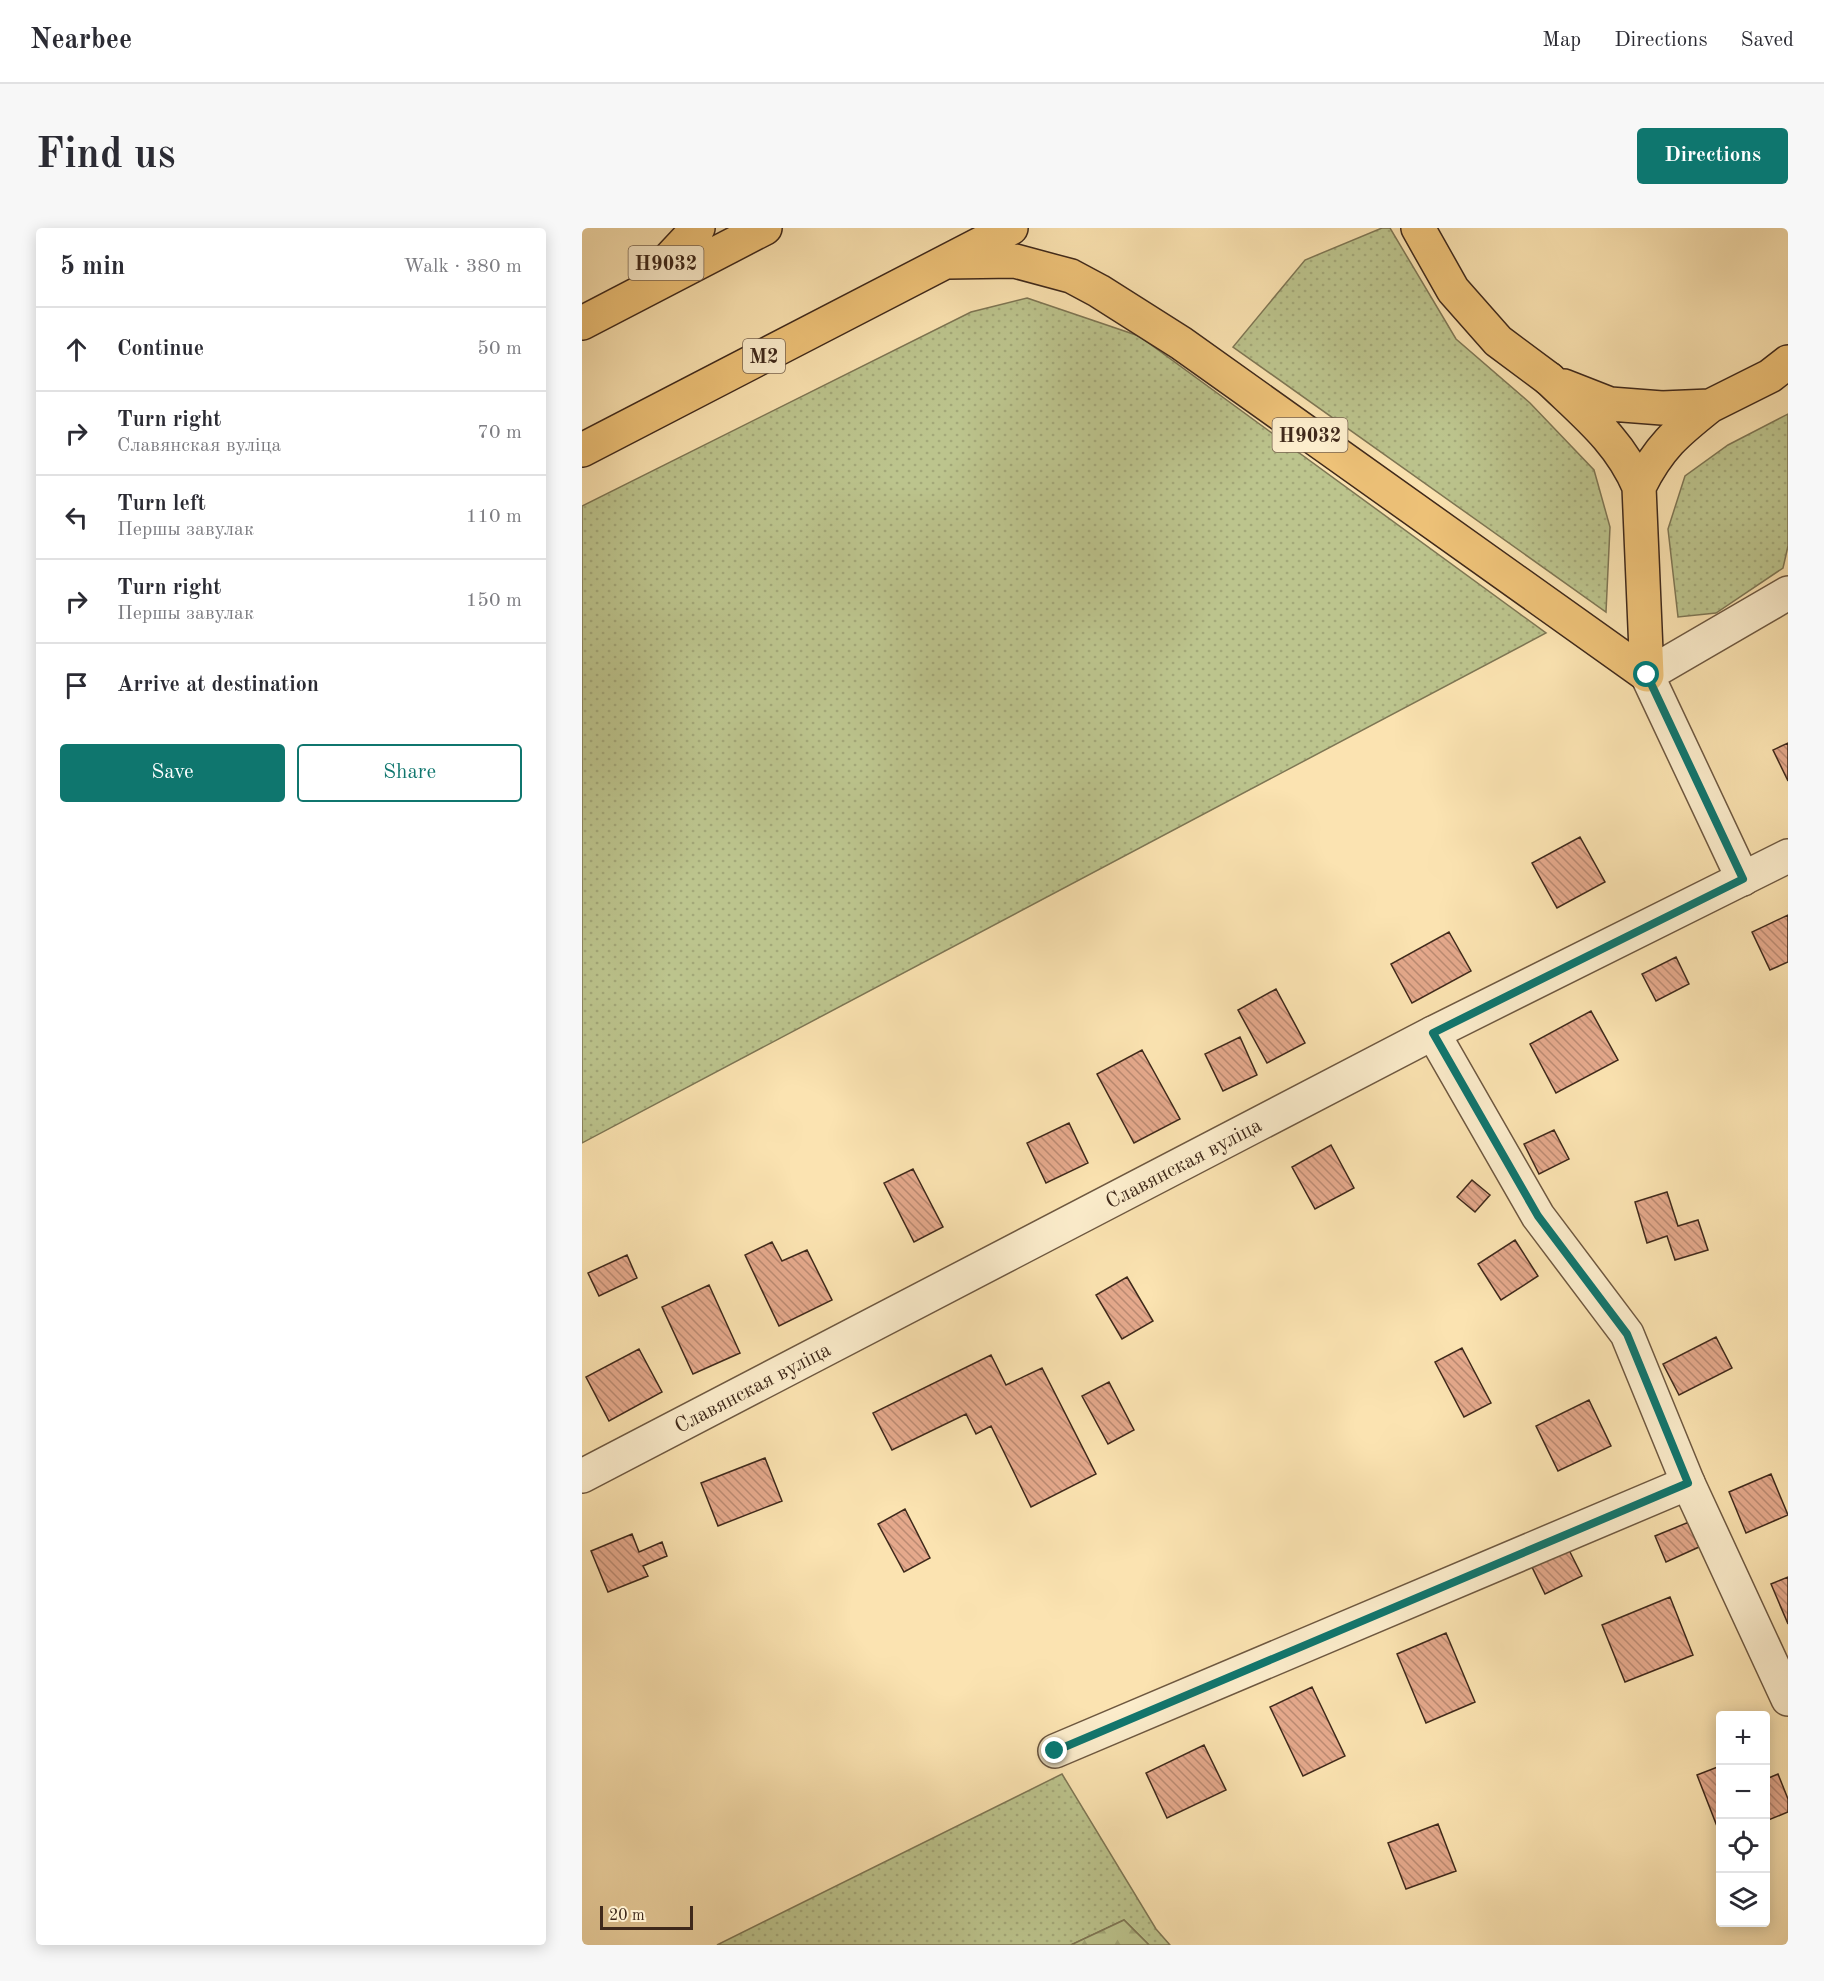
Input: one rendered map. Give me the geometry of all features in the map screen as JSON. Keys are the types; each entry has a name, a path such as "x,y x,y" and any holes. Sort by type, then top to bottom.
{"main road":[{"name":"Н9032","path":"632,297 698,228"},
{"path":"582,323 765,228"},
{"name":"М2","path":"582,450 1011,228"},
{"name":"Н9032","path":"1418,228 1453,290 1498,340 1549,380 1615,442 1629,463 1639,487 1647,675"},
{"name":"Н9032","path":"947,262 1015,261 1071,276 1099,291 1188,348 1647,675"},
{"name":"Н9032","path":"1639,487 1653,460 1669,439 1710,406 1770,376 1788,362"},
{"name":"Н9032","path":"1549,380 1610,404 1662,408 1710,406"}],"street":[{"path":"1647,675 1788,593"},
{"name":"Н9032","path":"1647,675 1743,879"},
{"name":"Славянская вуліца","path":"582,1476 1433,1033 1788,856"},
{"path":"1433,1033 1538,1216 1627,1334 1688,1483 1786,1686"},
{"path":"1055,1751 1688,1483"}],"green space":[{"path":"1382,228 1390,228 1456,339 1530,403 1594,470 1610,527 1606,612 1233,347 1305,260"},
{"path":"1027,298 1139,336 1546,633 582,1143 582,506 971,312"},
{"path":"1788,414 1788,546 1783,568 1716,613 1678,617 1668,529 1685,476 1728,445"},
{"path":"1062,1774 1156,1929 1170,1945 1149,1945 1124,1920 1071,1945 717,1945"},
{"path":"1124,1920 1149,1945 1071,1945"}],"building":[{"path":"1788,743 1788,781 1773,750"},
{"path":"1580,837 1605,882 1557,908 1532,863"},
{"path":"1788,915 1788,962 1770,970 1752,932"},
{"path":"1449,932 1471,971 1412,1003 1391,964"},
{"path":"1676,957 1689,984 1656,1001 1642,974"},
{"path":"1276,989 1305,1043 1267,1063 1238,1010"},
{"path":"1591,1011 1618,1060 1556,1093 1530,1044"},
{"path":"1240,1037 1257,1075 1223,1091 1205,1054"},
{"path":"1142,1050 1180,1119 1134,1143 1097,1074"},
{"path":"1069,1123 1088,1163 1046,1183 1027,1143"},
{"path":"1554,1130 1569,1159 1539,1174 1524,1144"},
{"path":"1331,1145 1354,1188 1315,1209 1292,1167"},
{"path":"913,1169 943,1227 914,1242 884,1183"},
{"path":"1472,1180 1490,1195 1475,1212 1457,1197"},
{"path":"1667,1192 1678,1226 1698,1220 1708,1250 1675,1260 1667,1236 1647,1243 1635,1202"},
{"path":"1515,1240 1538,1276 1501,1300 1478,1264"},
{"path":"772,1242 782,1261 807,1250 832,1300 779,1326 745,1255"},
{"path":"627,1255 637,1278 599,1296 588,1273"},
{"path":"1127,1277 1153,1321 1122,1339 1096,1295"},
{"path":"709,1285 740,1353 693,1374 662,1307"},
{"path":"1716,1337 1732,1368 1679,1395 1663,1364"},
{"path":"1462,1348 1491,1403 1464,1417 1435,1362"},
{"path":"639,1349 662,1392 609,1421 586,1377"},
{"path":"991,1355 1006,1385 1042,1368 1096,1474 1031,1507 991,1426 976,1434 966,1414 892,1450 873,1413"},
{"path":"1109,1382 1134,1430 1108,1444 1082,1396"},
{"path":"1589,1400 1611,1446 1558,1471 1536,1426"},
{"path":"765,1458 782,1501 718,1526 701,1483"},
{"path":"1771,1474 1788,1515 1746,1533 1729,1492"},
{"path":"905,1509 930,1558 904,1572 878,1524"},
{"path":"1689,1522 1699,1547 1666,1562 1655,1536"},
{"path":"632,1534 639,1552 662,1542 667,1556 643,1566 648,1576 608,1592 591,1551"},
{"path":"1568,1548 1582,1576 1545,1594 1531,1565"},
{"path":"1788,1577 1788,1624 1771,1584"},
{"path":"1670,1597 1693,1655 1625,1682 1602,1625"},
{"path":"1446,1633 1475,1702 1426,1723 1397,1654"},
{"path":"1312,1687 1345,1756 1303,1776 1270,1707"},
{"path":"1204,1745 1226,1790 1167,1818 1146,1773"},
{"path":"1716,1768 1716,1824 1697,1775"},
{"path":"1778,1774 1788,1799 1788,1812 1770,1819 1770,1819 1770,1777"},
{"path":"1438,1824 1456,1871 1406,1889 1388,1843"}],"route":[{"path":"1055,1751 1688,1483 1627,1334 1538,1216 1433,1033 1743,879 1647,675"}]}
